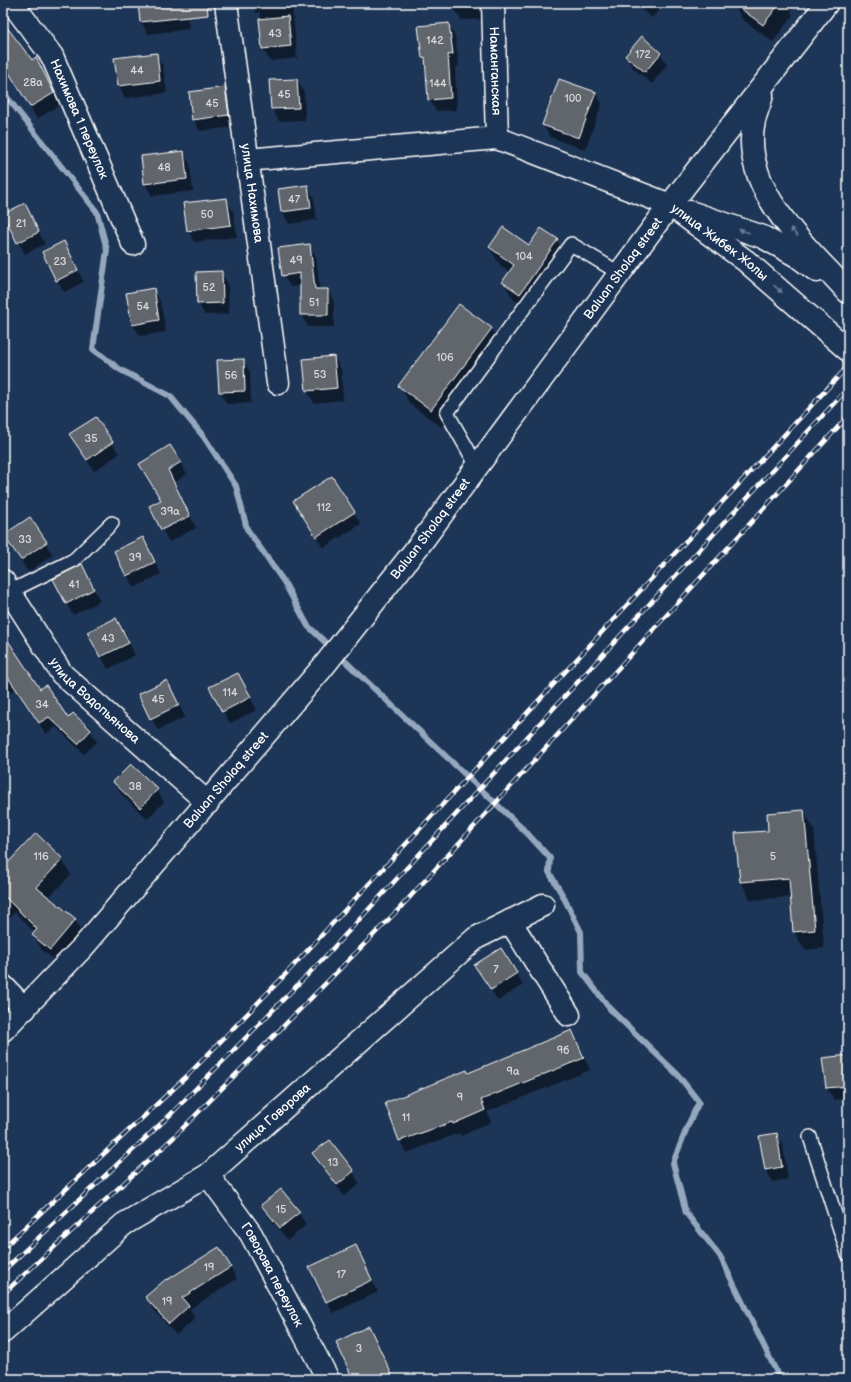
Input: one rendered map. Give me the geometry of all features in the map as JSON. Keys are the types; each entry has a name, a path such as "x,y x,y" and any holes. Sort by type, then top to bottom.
{"street":[{"name":"Нахимова 1 переулок","path":"12,3 52,56 133,244"},
{"name":"улица Нахимова","path":"226,3 278,383"},
{"name":"Наманганская","path":"493,3 497,138"},
{"name":"Baluan Sholaq street","path":"3,1030 25,1009 83,947 323,667 420,544 670,204 827,3"},
{"path":"767,80 754,122 753,153 762,185 776,212 848,292"},
{"path":"247,160 497,138 670,204"},
{"name":"улица Жибек Жолы","path":"670,204 763,237 797,256 848,295"},
{"name":"улица Жибек Жолы","path":"670,204 746,261 848,350"},
{"name":"улица Водопьянова","path":"6,587 62,674 208,803"},
{"name":"улица Говорова","path":"3,1332 124,1224 208,1175 476,938 542,905"},
{"path":"510,921 569,1015"},
{"path":"3,986 25,1009"},
{"name":"Говорова переулок","path":"208,1175 251,1234 328,1379"}],"lane":[{"path":"477,466 447,413 571,244 619,273"},
{"path":"6,587 74,560 112,523"},
{"path":"810,1137 848,1254"}],"building":[{"path":"138,3 207,3 208,15 140,22"},
{"path":"733,3 780,3 763,25"},
{"path":"288,16 291,46 262,49 259,19"},
{"path":"3,22 32,60 36,57 54,93 30,107 3,63"},
{"path":"449,23 453,54 448,55 451,98 428,100 425,57 422,58 418,26"},
{"path":"642,36 661,53 645,72 625,56"},
{"path":"157,53 160,81 118,86 114,58"},
{"path":"297,79 299,108 271,109 269,80"},
{"path":"559,79 596,92 579,138 542,125"},
{"path":"225,87 229,115 192,120 189,92"},
{"path":"184,151 187,179 144,184 141,156"},
{"path":"308,185 311,208 281,212 278,189"},
{"path":"227,198 231,225 187,231 183,203"},
{"path":"25,203 39,232 17,243 3,214"},
{"path":"503,227 529,245 541,228 558,239 520,294 502,282 514,265 489,247"},
{"path":"64,241 78,270 56,281 42,252"},
{"path":"310,244 315,289 328,289 328,315 300,315 300,273 282,276 278,248"},
{"path":"222,271 223,303 197,304 196,272"},
{"path":"154,288 159,320 132,325 126,293"},
{"path":"459,304 492,328 431,410 398,386"},
{"path":"334,356 337,388 306,391 303,359"},
{"path":"244,359 245,391 219,392 217,360"},
{"path":"96,417 113,442 87,460 69,434"},
{"path":"170,445 181,462 168,470 190,516 161,530 149,506 161,500 139,464"},
{"path":"332,476 355,512 316,537 293,501"},
{"path":"30,517 47,542 21,560 3,535"},
{"path":"143,537 155,562 126,576 114,551"},
{"path":"82,564 94,589 66,604 53,579"},
{"path":"116,618 129,643 100,657 87,632"},
{"path":"3,633 40,689 46,685 68,718 73,713 91,730 78,744 49,717 39,723 3,670"},
{"path":"238,673 251,697 222,712 209,687"},
{"path":"167,680 179,705 150,719 138,694"},
{"path":"131,764 158,789 140,808 113,782"},
{"path":"804,810 815,930 793,932 789,878 740,882 735,833 768,831 767,813"},
{"path":"36,833 63,859 36,887 76,919 50,950 32,935 37,929 3,895 3,868"},
{"path":"501,948 517,973 491,990 474,965"},
{"path":"572,1030 584,1058 481,1100 485,1110 453,1124 452,1122 399,1141 385,1103 467,1070 468,1073"},
{"path":"848,1055 848,1086 826,1088 822,1058"},
{"path":"777,1133 782,1167 765,1170 759,1136"},
{"path":"330,1140 354,1171 337,1185 312,1153"},
{"path":"281,1189 300,1212 280,1228 261,1205"},
{"path":"356,1245 372,1280 326,1302 309,1267"},
{"path":"219,1247 231,1267 182,1298 189,1306 169,1324 145,1297 166,1279 167,1280"},
{"path":"369,1326 394,1379 353,1379 336,1342"}],"waterway":[{"path":"3,92 97,212 107,250 93,349 119,369 170,396 204,437 236,486 247,529 284,582 308,626 526,832 550,858 549,872 581,932 582,972 610,1009 678,1075 699,1102 673,1163 686,1213 720,1256 780,1379"}],"railway":[{"path":"3,1248 186,1077 282,978 848,366"},
{"path":"3,1271 167,1118 323,959 848,388"},
{"path":"3,1294 173,1138 399,909 848,416"}]}
